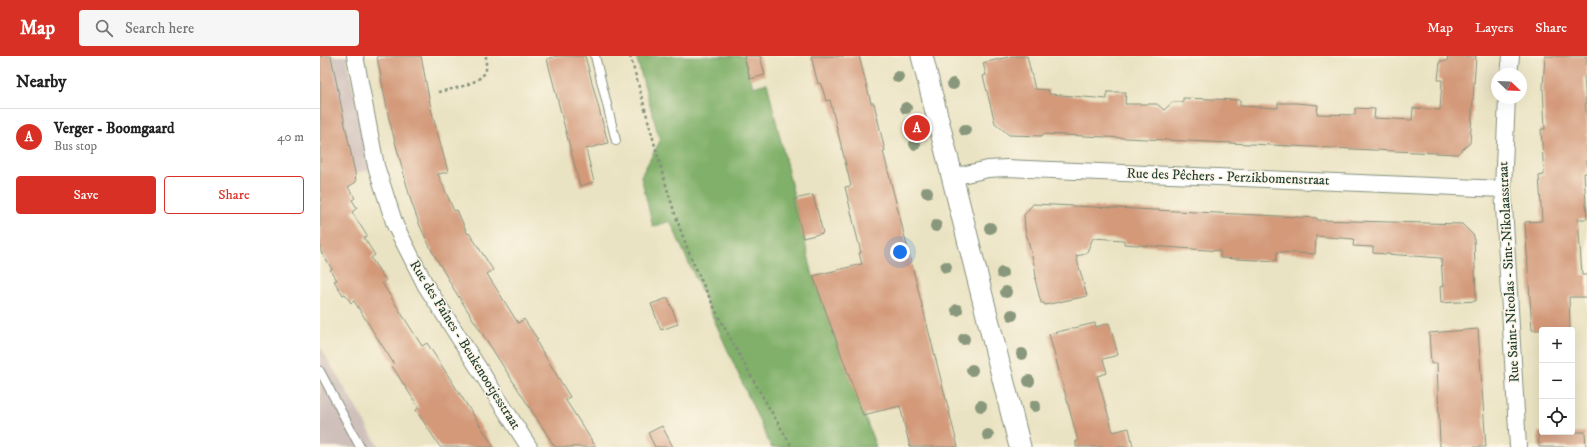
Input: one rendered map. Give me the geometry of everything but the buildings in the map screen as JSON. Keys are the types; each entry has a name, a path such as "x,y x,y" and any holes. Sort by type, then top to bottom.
{"street":[{"name":"Rue des Faînes - Beukenootjesstraat","path":"355,56 376,166 395,225 426,286 529,447"},
{"path":"922,56 1020,447"},
{"path":"1510,68 1511,56"},
{"name":"Rue Saint-Nicolas - Sint-Nikolaasstraat","path":"1507,104 1503,188 1518,447"},
{"name":"Rue des Pêchers - Perzikbomenstraat","path":"953,177 988,169 1007,168 1503,188"}],"lane":[{"path":"595,56 616,141"},
{"path":"320,371 360,447"}],"path":[{"path":"438,92 469,83 480,78 486,71 486,56"},
{"path":"630,56 658,158 690,255 721,320 750,375 792,447"}],"shaded area":[{"path":"320,56 346,56 370,170 355,173"},
{"path":"320,346 379,447 320,447"}],"green space":[{"path":"636,56 744,56 753,87 767,83 813,276 876,447 771,447 670,221 653,227 641,176 660,141"}],"place":[{"name":"Verger - Boomgaard","path":"917,128"}]}
